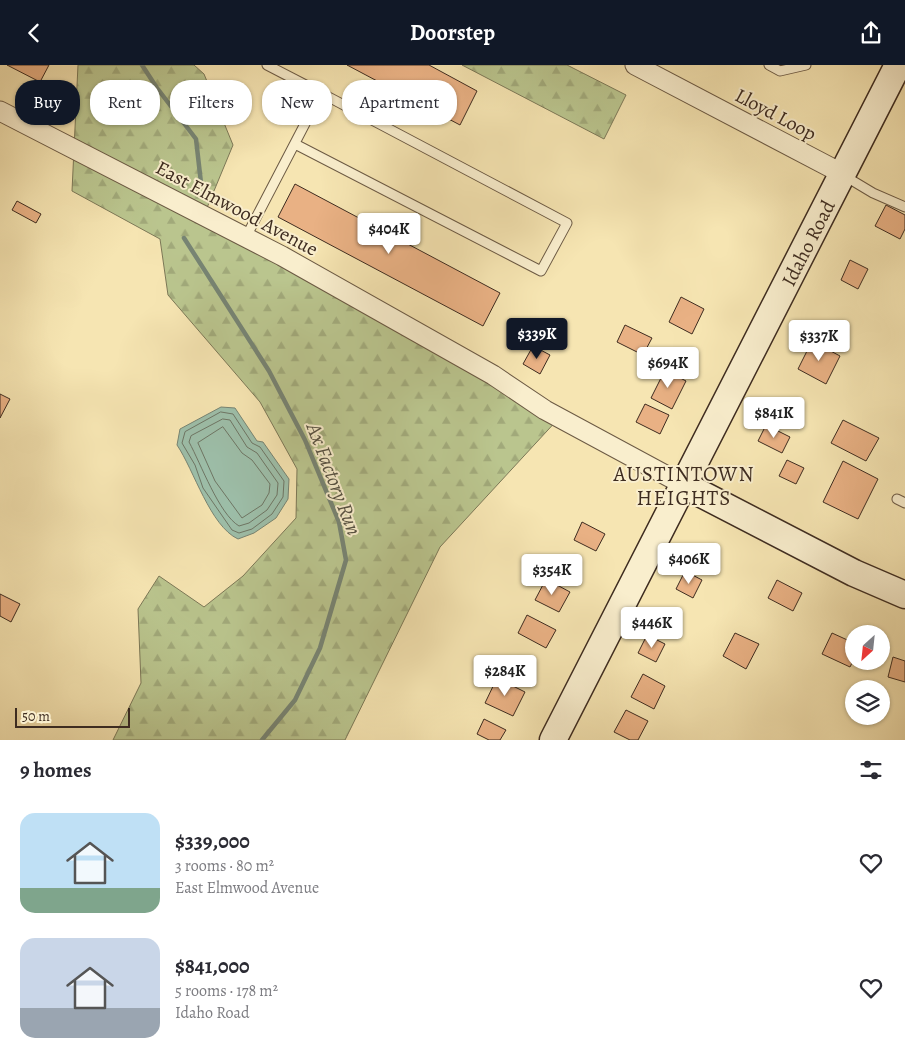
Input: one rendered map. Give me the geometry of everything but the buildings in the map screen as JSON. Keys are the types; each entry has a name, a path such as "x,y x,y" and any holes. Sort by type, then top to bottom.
{"street":[{"name":"Lloyd Loop","path":"635,65 843,174"},
{"name":"Idaho Road","path":"553,740 898,65"},
{"name":"East Elmwood Avenue","path":"0,111 246,237 486,371 545,410 684,485"},
{"path":"684,485 854,573 905,595"}],"lane":[{"path":"267,65 296,80"},
{"path":"769,65 780,71 806,65"},
{"path":"295,144 541,271 567,223 332,99"},
{"path":"246,237 305,125"},
{"path":"843,174 873,193 905,207"}],"green space":[{"path":"78,65 194,65 204,74 206,80 170,80 170,125 225,125 233,145 204,215 559,418 440,547 345,740 113,740 141,683 138,609 159,576 204,607 243,576 296,518 297,469 260,402 168,295 160,239 72,191 75,125 80,125 80,80 77,80"},
{"path":"462,65 567,65 626,95 604,139"}],"water":[{"path":"221,407 235,408 257,441 263,442 289,479 288,499 276,518 254,533 238,539 228,532 211,510 177,445 180,429"}],"waterway":[{"name":"Ax Factory Run","path":"142,65 196,139 201,183"},
{"name":"Ax Factory Run","path":"184,238 269,371 305,440 339,522 346,560 320,648 295,700 262,740"}],"district":[{"name":"AUSTINTOWN HEIGHTS","path":"684,486"}]}
